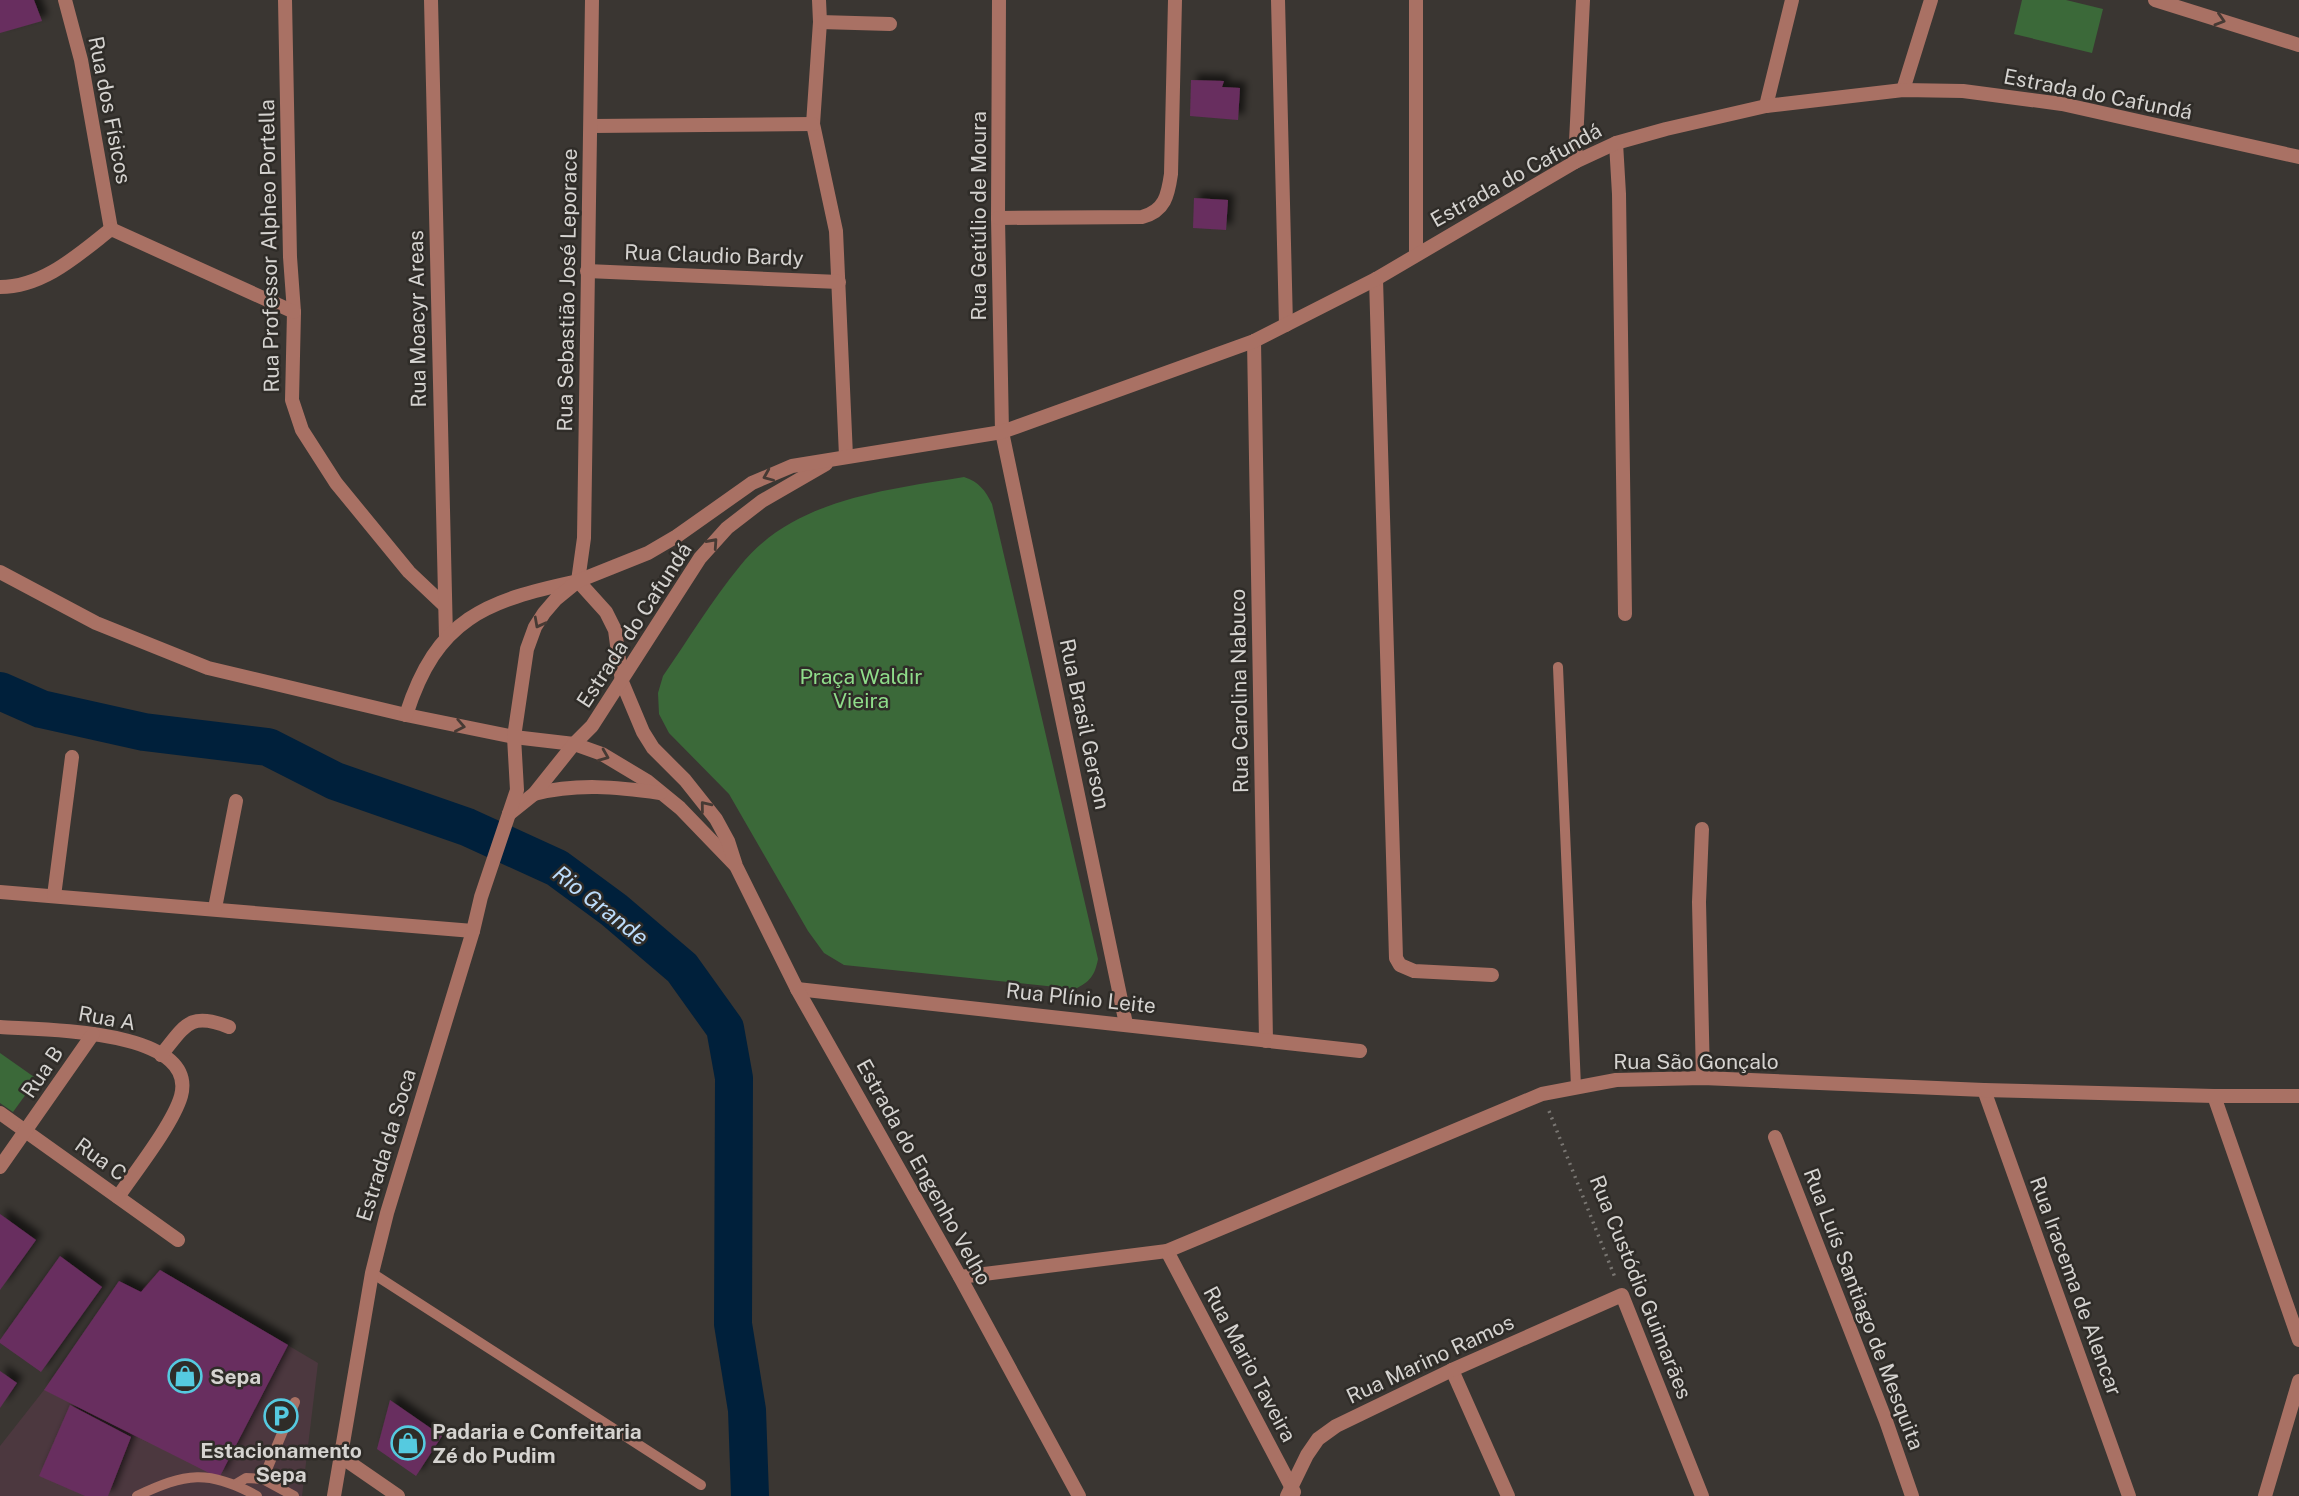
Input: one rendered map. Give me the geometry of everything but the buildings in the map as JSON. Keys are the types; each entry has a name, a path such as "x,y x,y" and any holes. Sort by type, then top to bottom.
{"street":[{"name":"Rua dos Físicos","path":"65,0 81,60 111,229"},
{"name":"Rua Professor Alpheo Portella","path":"285,0 290,257 294,312 292,400 302,430 336,484 409,572 445,606"},
{"name":"Rua Moacyr Areas","path":"431,0 446,637"},
{"name":"Rua Sebastião José Leporace","path":"579,581 584,538 592,0"},
{"path":"818,0 820,22 813,124 836,231 839,282 839,458"},
{"name":"Rua Getúlio de Moura","path":"999,0 998,218 1002,432"},
{"path":"998,218 1142,217 1154,214 1163,203 1168,193 1171,174 1175,0"},
{"path":"1278,0 1286,325"},
{"name":"Estrada do Cafundá","path":"1416,0 1416,254"},
{"path":"1574,162 1583,0"},
{"path":"1766,106 1792,0"},
{"path":"1903,90 1931,0"},
{"path":"2155,0 2299,44"},
{"path":"820,22 890,24"},
{"name":"Estrada do Cafundá","path":"514,737 527,649 536,627 556,599 579,581 648,552 677,536 752,483 792,466 1002,432 1254,341 1376,279 1574,162 1616,144 1666,129 1766,106 1903,90 1963,91 2062,104 2299,157"},
{"path":"592,126 813,124"},
{"path":"1616,144 1625,614"},
{"path":"0,287 24,284 46,276 111,229 294,312"},
{"name":"Rua Claudio Bardy","path":"587,271 839,282"},
{"path":"1376,279 1395,958 1401,965 1414,971 1492,975"},
{"name":"Rua Carolina Nabuco","path":"1254,341 1266,1041"},
{"name":"Rua Brasil Gerson","path":"1002,432 1126,1024"},
{"name":"Estrada do Cafundá","path":"574,744 592,726 622,682 684,580 727,528 762,501 839,458"},
{"name":"Estrada do Engenho Velho","path":"0,572 96,623 208,668 407,715 514,737 574,744 616,761 662,793 736,866"},
{"path":"407,715 414,690 432,655 446,637 470,617 500,602 579,581"},
{"name":"Estrada do Engenho Velho","path":"579,581 606,612 615,630 622,682 643,732 653,748 716,819 728,841 736,866 797,989 960,1277 1079,1496"},
{"name":"Estrada da Soca","path":"334,1496 372,1273 387,1213 481,897 517,790 514,737"},
{"path":"509,814 534,794 574,744"},
{"path":"54,896 72,757"},
{"path":"534,794 578,786 607,786 662,793"},
{"path":"215,908 236,801"},
{"path":"1702,829 1699,902 1703,1078"},
{"path":"0,892 473,931"},
{"name":"Rua Plínio Leite","path":"797,989 1360,1051"},
{"path":"161,1055 192,1022 200,1019 229,1027"},
{"name":"Rua A","path":"0,1027 93,1034 134,1041 161,1055 177,1068 181,1077 180,1098 167,1123 118,1197"},
{"name":"Rua B","path":"0,1167 93,1034"},
{"name":"Rua São Gonçalo","path":"960,1277 1167,1251 1542,1094 1616,1080 1703,1078 1984,1090 2299,1096"},
{"name":"Rua Iracema de Alencar","path":"1984,1090 2129,1496"},
{"path":"2214,1096 2299,1340"},
{"name":"Rua C","path":"0,1113 178,1240"},
{"name":"Rua Luís Santiago de Mesquita","path":"1775,1137 1886,1421 1912,1496"},
{"name":"Rua Mario Taveira","path":"1167,1251 1292,1494"},
{"name":"Rua Marino Ramos","path":"1292,1494 1307,1455 1318,1439 1336,1426 1452,1370 1622,1295"},
{"name":"Rua Custódio Guimarães","path":"1622,1295 1702,1496"},
{"path":"1452,1370 1508,1496"},
{"path":"2265,1496 2299,1381"},
{"path":"340,1456 398,1496"}],"lane":[{"path":"1558,667 1576,1087"},
{"path":"372,1273 701,1485"},
{"path":"263,1479 295,1402"},
{"path":"137,1496 167,1482 201,1476 236,1484 257,1496"},
{"path":"236,1484 246,1478 263,1479 294,1496"}],"path":[{"name":"Rua Custódio Guimarães","path":"1542,1094 1622,1295"}],"shaded area":[{"name":"Sepa","path":"160,1270 318,1363 302,1496 0,1496 0,1446 44,1390"}],"green space":[{"path":"2022,0 2066,0 2103,9 2092,53 2014,34"},
{"name":"Praça Waldir Vieira","path":"964,477 981,487 992,504 1098,959 1091,977 1075,989 844,965 824,953 808,931 729,794 669,733 659,714 658,693 663,676 730,579 762,543 786,526 843,501"},
{"path":"0,1053 37,1079 13,1112 0,1103"}],"waterway":[{"name":"Rio Grande","path":"0,691 41,709 144,732 268,747 335,781 467,827 557,868 614,910 682,968 725,1028 734,1078 733,1324 747,1410 750,1496"}],"place":[{"name":"Sepa","path":"185,1376"},
{"name":"Estacionamento Sepa","path":"281,1416"},
{"name":"Padaria e Confeitaria Zé do Pudim","path":"408,1443"}]}
